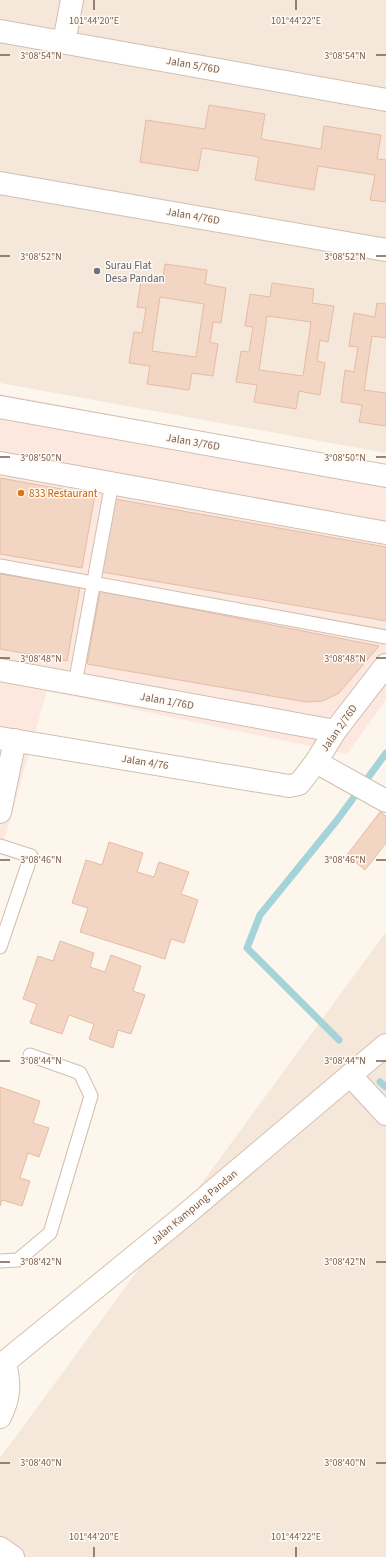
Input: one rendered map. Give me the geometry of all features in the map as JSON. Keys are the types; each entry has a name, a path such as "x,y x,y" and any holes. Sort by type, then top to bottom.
{"street":[{"path":"64,42 72,0"},
{"name":"Jalan 5/76D","path":"0,31 386,100"},
{"name":"Jalan 4/76D","path":"0,182 386,250"},
{"name":"Jalan 3/76D","path":"0,407 386,476"},
{"path":"0,463 386,533"},
{"name":"Jalan 2/76D","path":"289,786 298,784 316,762 335,731 386,665"},
{"name":"Jalan 1/76D","path":"0,670 335,731"},
{"path":"0,812 8,739"},
{"name":"Jalan 4/76","path":"8,739 289,786"},
{"path":"316,762 386,801"},
{"name":"Jalan Kampung Pandan","path":"2,1364 179,1220 386,1045"},
{"path":"350,1075 386,1114"},
{"path":"0,1418 7,1404 9,1380 2,1364"},
{"path":"0,1548 12,1557"}],"lane":[{"path":"75,684 112,483"},
{"path":"0,566 386,637"},
{"path":"0,846 31,856 0,948"},
{"path":"0,1262 18,1260 50,1233 92,1096 80,1074 30,1055"}],"shaded area":[{"path":"0,0 386,0 386,453 0,383"},
{"path":"0,394 386,465 386,700 347,754 47,691 0,855"},
{"path":"386,932 386,1557 0,1557 0,1458"}],"building":[{"path":"209,105 265,114 261,139 321,149 324,126 381,135 377,159 386,160 386,202 370,200 375,175 318,166 314,190 255,180 259,157 202,148 198,171 140,162 146,120 205,129"},
{"path":"165,264 207,270 205,284 226,288 221,323 213,322 210,342 218,344 213,376 192,373 189,390 147,384 150,366 129,363 134,332 142,333 146,308 137,307 142,275 163,278","holes":["160,297 204,304 196,357 152,351"]},
{"path":"272,283 314,289 312,303 334,306 328,342 320,340 317,361 325,363 320,395 299,391 296,409 254,402 257,385 236,382 241,351 249,352 253,327 245,326 250,294 270,297","holes":["267,316 311,322 303,376 259,370"]},
{"path":"377,303 386,304 386,338 372,336 364,390 386,393 386,426 359,422 362,405 341,402 345,370 354,372 358,347 349,346 354,313 375,317"},
{"path":"0,478 95,495 82,568 0,554"},
{"path":"115,499 386,547 386,621 102,572"},
{"path":"0,574 80,587 67,661 0,649"},
{"path":"100,591 379,646 339,693 323,701 306,702 87,664"},
{"path":"380,812 386,816 386,843 365,870 347,855"},
{"path":"109,842 143,853 137,872 154,877 159,862 189,872 181,894 198,900 184,943 171,939 165,959 80,932 88,908 72,903 86,860 102,865"},
{"path":"60,941 94,953 90,967 105,972 111,955 141,966 133,991 145,995 131,1034 118,1030 113,1048 89,1039 94,1024 69,1015 62,1034 30,1023 37,1004 23,999 38,956 53,961"},
{"path":"0,1087 40,1101 33,1123 49,1128 39,1157 28,1153 20,1178 30,1181 22,1206 2,1200 0,1206"}],"waterway":[{"path":"339,1040 247,948 260,915 338,819 386,753"},
{"path":"380,1082 386,1087"}],"place":[{"name":"Surau Flat Desa Pandan","path":"97,271"},
{"name":"833 Restaurant","path":"21,493"}]}
